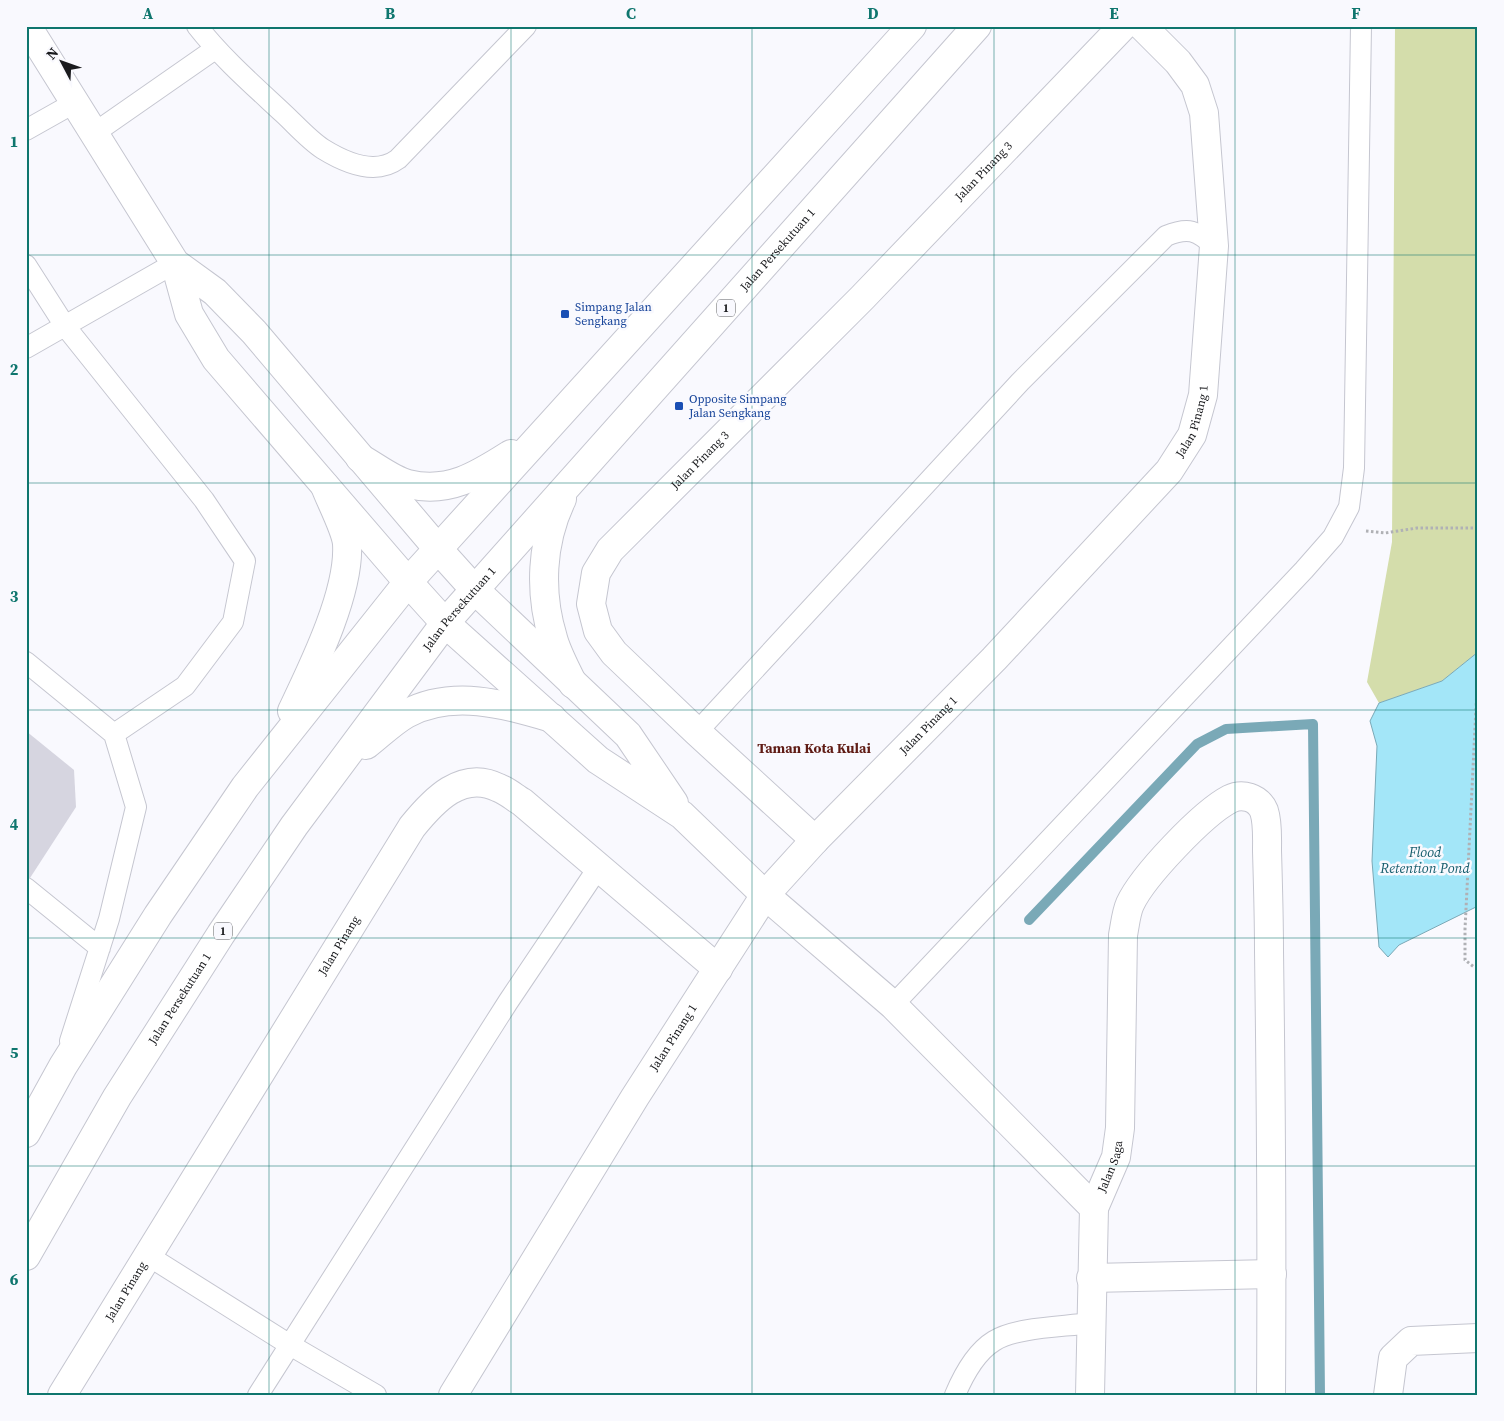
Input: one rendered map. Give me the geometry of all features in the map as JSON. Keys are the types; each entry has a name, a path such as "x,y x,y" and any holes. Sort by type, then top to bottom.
{"main road":[{"path":"27,26 175,263 188,314 216,359 445,623 598,760 682,815 765,895 893,1005 1094,1208"},
{"path":"26,1133 63,1066 158,915 245,787 408,582 912,26"},
{"name":"Jalan Persekutuan 1","path":"26,1256 117,1096 221,934 294,826 445,623 977,26"},
{"name":"Jalan Pinang 3","path":"815,840 696,732 614,652 598,631 590,604 596,573 610,550 862,298 1123,26"},
{"name":"Jalan Pinang 1","path":"453,1395 635,1097 765,895 815,840 994,658 1169,471 1192,435 1203,395 1214,246 1204,113 1195,85 1178,62 1142,26"},
{"path":"175,263 215,292 254,332 474,589 628,735 682,815"},
{"path":"360,458 406,484 439,487 475,477 543,433"},
{"path":"572,480 552,519 545,557 544,598 553,638 573,684"},
{"path":"272,753 305,685 344,581 347,542 325,486"},
{"path":"340,764 406,714 451,699 506,704 552,718"},
{"name":"Jalan Pinang","path":"62,1395 412,827 433,801 454,788 479,783 498,787 522,802 718,969"},
{"name":"Jalan Saga","path":"1090,1395 1090,1323 1094,1208 1116,1157 1120,1128 1123,935 1129,905 1141,886 1163,860 1200,823 1230,800 1245,796 1259,804 1266,821 1272,1274 1271,1395"},
{"path":"1091,1278 1272,1274"},
{"path":"1388,1395 1392,1358 1411,1341 1478,1338"}],"lane":[{"path":"197,26 215,49 322,148 353,164 364,166 384,166 398,159 526,26"},
{"path":"893,1005 1304,570 1333,537 1349,507 1354,468 1361,26"},
{"path":"93,134 215,49"},
{"path":"26,130 74,103"},
{"path":"696,732 1020,382 1166,236 1181,230 1201,234 1214,246"},
{"path":"26,348 175,263"},
{"path":"26,265 65,326 204,500 244,560 233,622 185,686 114,734"},
{"path":"26,662 114,734 136,807 109,919 63,1066"},
{"path":"258,1395 508,1002 598,868"},
{"path":"26,888 100,948"},
{"path":"147,1255 290,1345 376,1395"},
{"path":"955,1395 972,1363 994,1341 1016,1333 1090,1323"}],"path":[{"path":"1342,521 1364,530 1385,533 1417,528 1478,528"},
{"path":"1478,668 1465,929 1465,960 1474,968 1478,967"}],"green space":[{"path":"1395,26 1478,26 1478,652 1442,681 1379,703 1367,682 1392,542"}],"water":[{"name":"Flood Retention Pond","path":"1478,652 1478,906 1399,945 1388,957 1379,947 1372,861 1377,746 1370,721 1379,703 1442,681"}],"building":[{"path":"26,731 74,770 76,807 30,878 26,875"}],"waterway":[{"path":"1029,920 1197,744 1226,729 1313,724 1320,1395"}],"place":[{"name":"Simpang Jalan Sengkang","path":"565,314"},
{"name":"Opposite Simpang Jalan Sengkang","path":"679,406"}],"district":[{"name":"Taman Kota Kulai","path":"814,748"}]}
